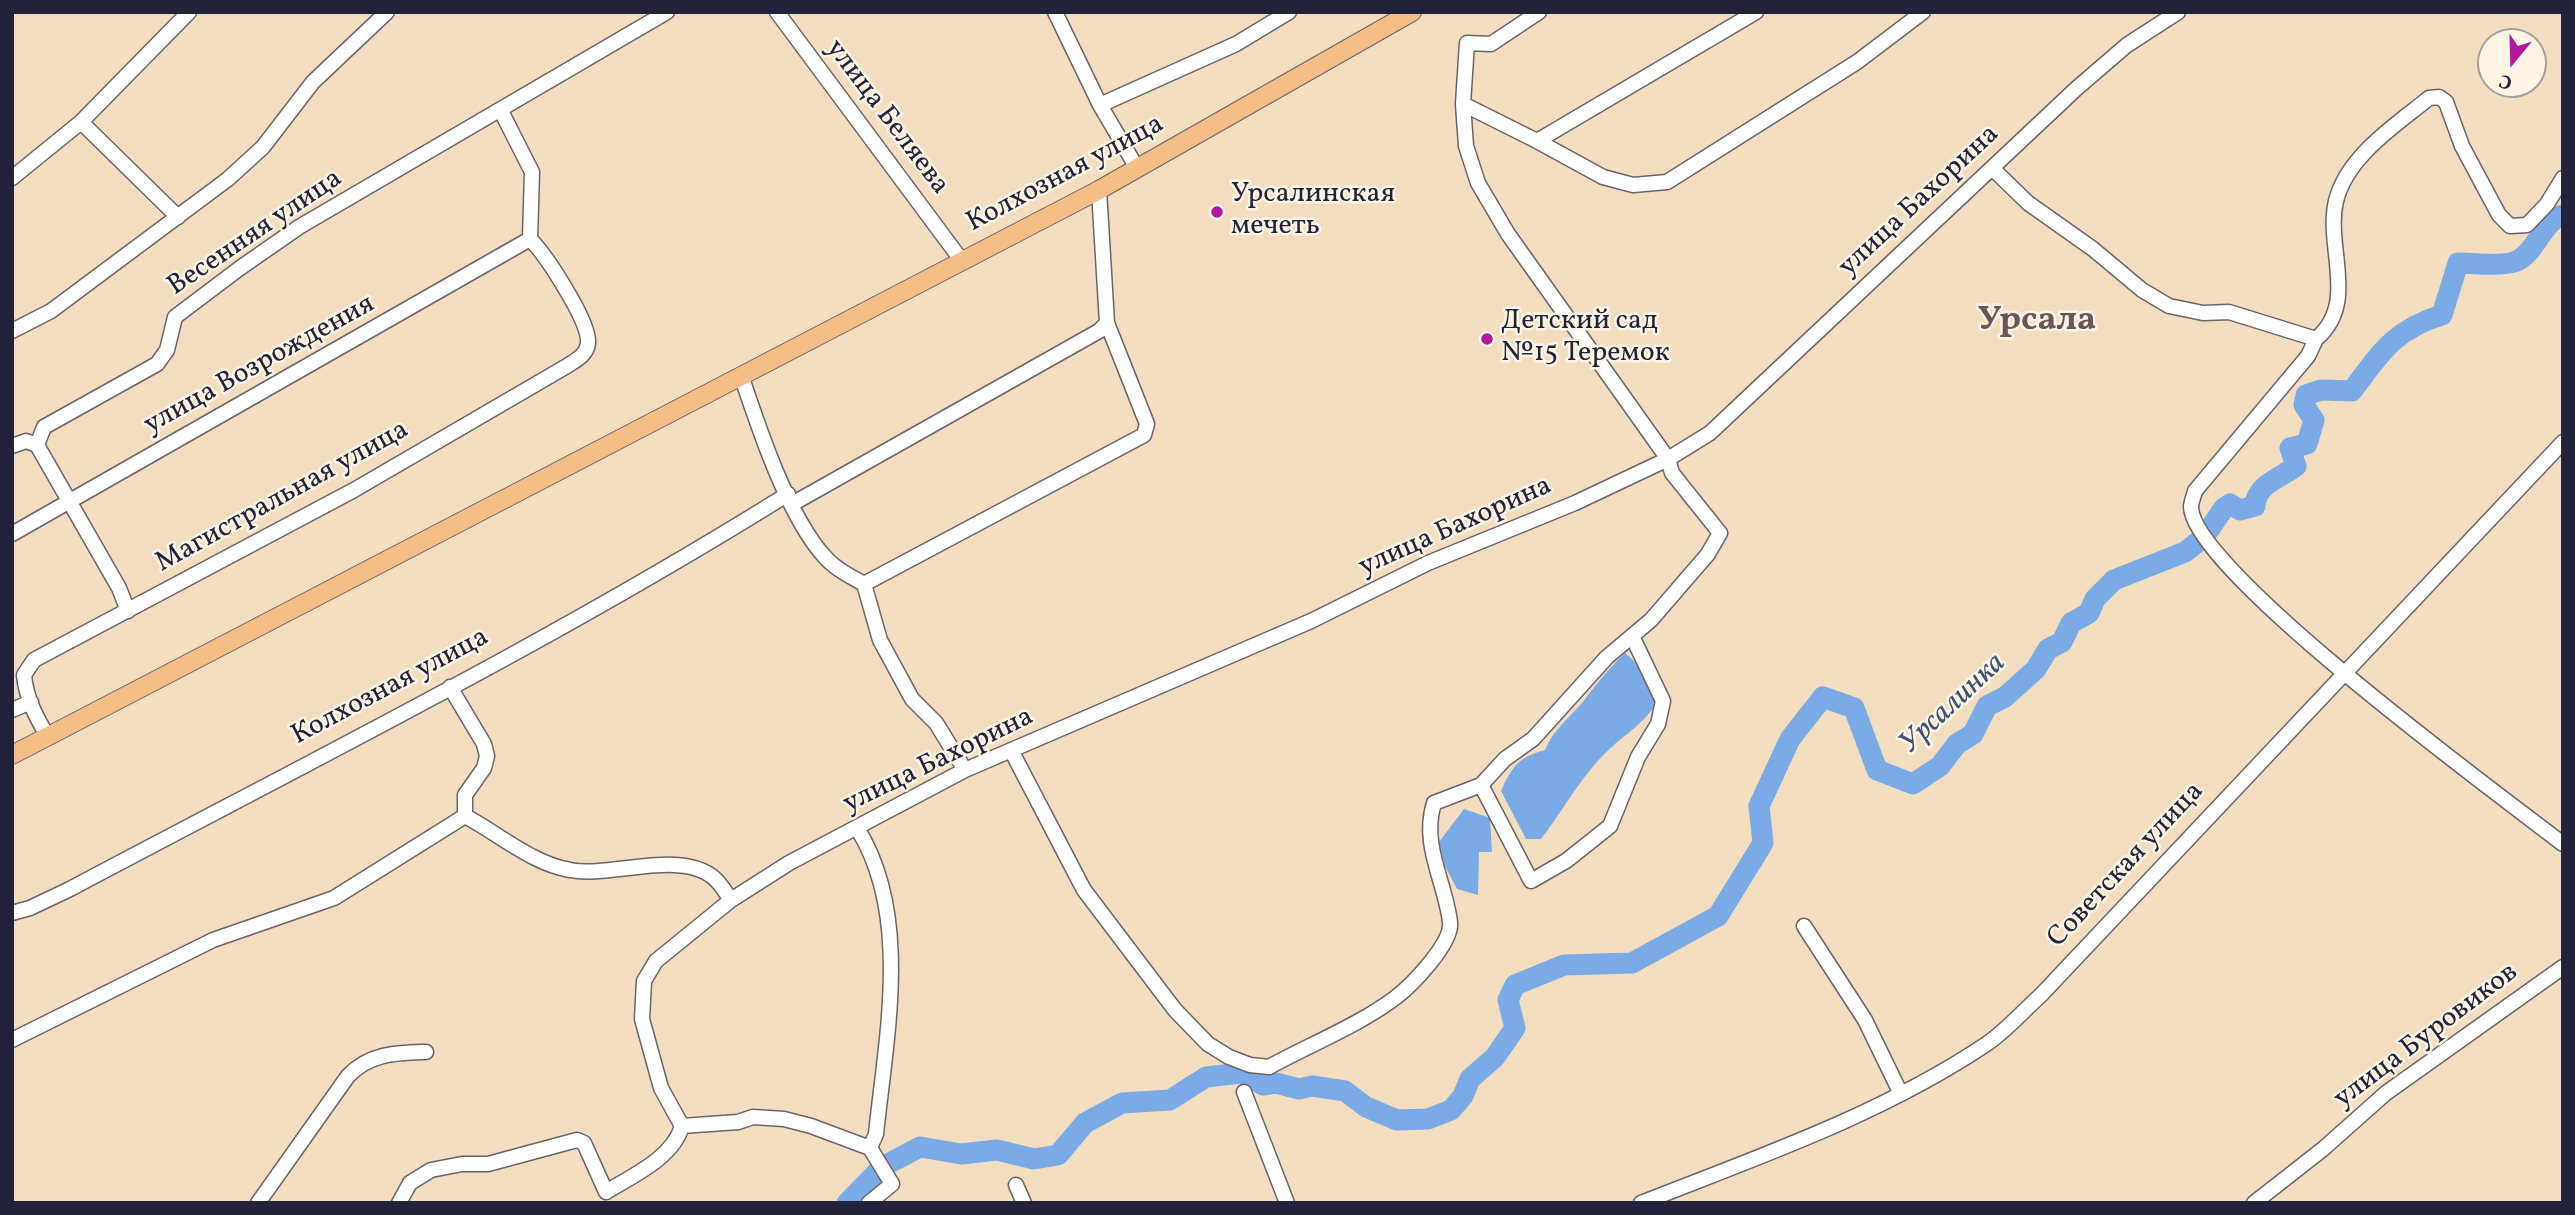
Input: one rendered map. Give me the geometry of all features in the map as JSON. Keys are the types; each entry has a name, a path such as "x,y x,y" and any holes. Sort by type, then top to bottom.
{"main road":[{"name":"Колхозная улица","path":"12,755 1099,190 1412,12"}],"street":[{"path":"12,178 81,122 189,12"},
{"path":"12,331 51,311 178,217 263,147 313,82 387,12"},
{"name":"Весенняя улица","path":"37,445 44,427 157,364 164,357 175,317 299,227 667,12"},
{"name":"улица Беляева","path":"776,12 962,261"},
{"path":"1055,12 1100,105 1137,168"},
{"path":"1100,105 1236,44 1289,12"},
{"path":"1012,752 1084,890 1175,1010 1208,1044 1250,1065 1269,1067 1395,998 1440,949 1451,925 1433,859 1429,818 1434,803 1481,785 1505,759 1533,739 1607,657 1651,620 1708,554 1720,533 1672,473 1668,460 1508,234 1478,183 1466,146 1463,104 1467,43 1491,44 1539,12"},
{"path":"1537,141 1756,12"},
{"path":"1463,104 1604,177 1633,185 1667,182 1857,62 1923,12"},
{"name":"улица Бахорина","path":"682,1126 661,1088 642,1018 644,981 649,978 656,961 731,900 789,863 965,770 1311,621 1428,563 1575,503 1668,460 1710,433 2127,45 2178,12"},
{"path":"2563,178 2547,204 2527,225 2510,226 2498,215 2462,146 2446,102 2439,97 2429,98 2374,144 2353,168 2336,200 2334,224 2339,288 2334,316 2316,339 2308,356 2195,491 2191,508 2204,537 2279,617 2344,673 2563,844"},
{"path":"501,111 532,172 530,239"},
{"path":"81,122 178,217"},
{"path":"1992,168 2028,203 2093,249 2143,290 2169,306 2203,313 2229,312 2316,339"},
{"path":"864,584 1144,435 1147,424 1107,323 1099,190"},
{"name":"Магистральная улица","path":"48,737 30,702 24,675 28,666 354,490 580,357 587,347 582,320 543,253 530,239"},
{"name":"улица Возрождения","path":"12,534 530,239"},
{"name":"Колхозная улица","path":"12,913 30,908 70,889 450,687 1099,331 1107,323"},
{"path":"741,378 790,499 823,556 842,572 864,584 886,652 912,699 936,723 965,770"},
{"path":"12,446 26,441 37,445 119,588 128,611"},
{"name":"Советская улица","path":"1641,1203 1813,1136 1987,1044 2041,995 2563,442"},
{"path":"1481,785 1531,881 1575,855 1610,827 1638,757 1662,712 1660,691 1632,636"},
{"path":"450,687 484,744 487,756 484,768 466,795 465,816"},
{"path":"12,710 30,702"},
{"path":"465,816 547,864 572,871 596,872 654,865 690,867 713,877 731,900"},
{"path":"12,1040 138,981 213,940 334,898 465,816"},
{"path":"857,828 874,861 886,902 891,989 876,1134 870,1148"},
{"path":"1804,926 1865,1020 1900,1092"},
{"name":"улица Буровиков","path":"2254,1203 2323,1149 2386,1093 2563,967"},
{"path":"258,1203 348,1076 361,1062 380,1056 426,1052"},
{"path":"1244,1092 1287,1203"},
{"path":"398,1203 410,1182 431,1170 462,1164 488,1164 578,1140 584,1143 606,1192 663,1154 674,1143 682,1126 768,1117 811,1126 870,1148 892,1184 869,1203"},
{"path":"1016,1185 1024,1203"}],"water":[{"path":"1625,653 1640,668 1653,689 1653,708 1593,767 1541,839 1526,839 1501,791 1509,775 1523,759 1545,750 1557,731"},
{"path":"1464,809 1490,818 1492,852 1479,852 1478,895 1457,889 1445,866 1439,842"}],"waterway":[{"name":"Урсалинка","path":"847,1203 882,1167 920,1147 961,1154 997,1150 1034,1159 1058,1155 1085,1123 1122,1103 1170,1100 1206,1077 1242,1073 1263,1085 1276,1083 1299,1089 1312,1086 1345,1091 1366,1107 1397,1120 1428,1119 1451,1110 1463,1096 1470,1079 1495,1057 1515,1028 1508,1000 1515,985 1564,965 1632,963 1718,916 1763,843 1759,806 1790,739 1823,697 1854,708 1877,770 1913,784 1940,766 1957,744 1973,734 1987,706 2005,697 2036,669 2048,649 2062,642 2071,623 2089,613 2095,599 2114,580 2185,552 2204,537 2224,508 2230,504 2240,510 2255,506 2256,498 2264,487 2296,466 2290,448 2307,444 2314,420 2304,405 2306,395 2321,390 2352,391 2380,354 2400,335 2442,315 2458,263 2498,264 2519,260 2532,248 2549,224 2563,215"}],"place":[{"name":"Урсалинская мечеть","path":"1217,212"},
{"name":"Детский сад №15 Теремок","path":"1487,339"}],"district":[{"name":"Урсала","path":"2037,323"}]}
